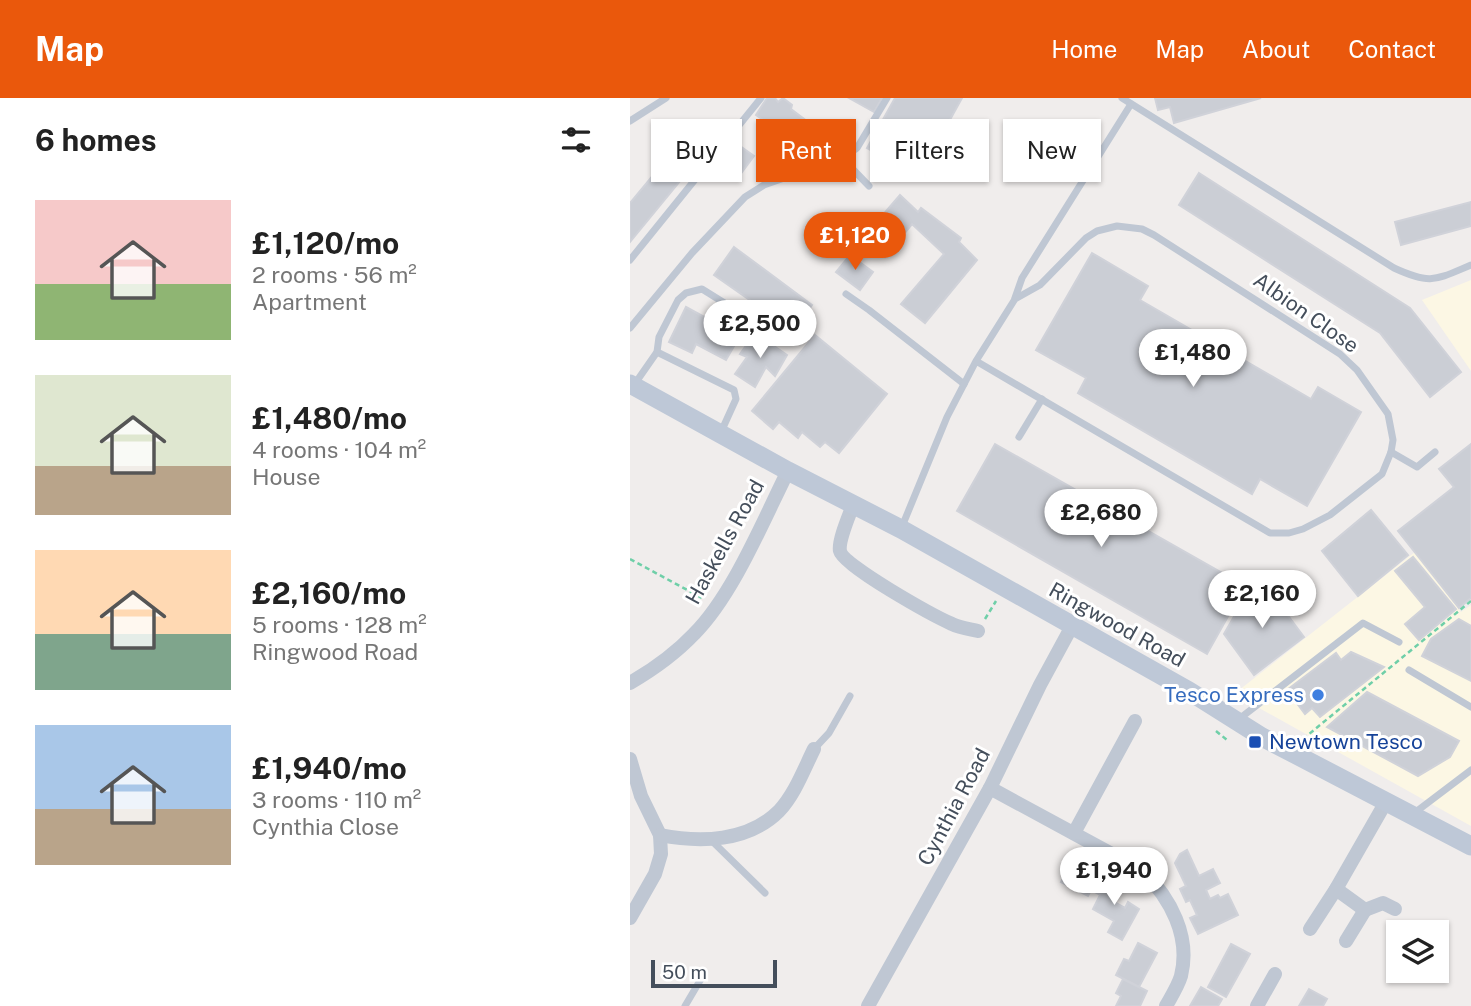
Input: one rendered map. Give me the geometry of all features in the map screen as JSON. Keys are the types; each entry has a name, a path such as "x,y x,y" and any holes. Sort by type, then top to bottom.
{"main road":[{"name":"Ringwood Road","path":"632,385 788,471 901,529 1189,691 1236,722 1471,846"}],"street":[{"name":"Haskells Road","path":"630,683 659,666 695,633 717,606 788,471"},
{"path":"853,505 839,548 842,556 871,578 932,614 956,626 978,631"},
{"name":"Cynthia Road","path":"868,1006 990,788 1072,626"},
{"path":"1074,833 1135,721"},
{"path":"660,835 685,840 712,841 761,825 780,810 814,749"},
{"path":"630,759 641,796 660,835 661,854 655,874 630,918"},
{"path":"990,788 1143,870 1161,889 1174,910 1180,930 1181,976 1166,1006"},
{"path":"1310,929 1387,800"},
{"path":"1336,889 1365,910"},
{"path":"1346,941 1365,910 1383,902 1395,909"},
{"path":"1257,1006 1275,974"}],"lane":[{"path":"630,121 666,98"},
{"path":"630,260 761,98"},
{"path":"856,149 887,98"},
{"path":"1122,98 1394,268 1419,279 1440,278 1471,265"},
{"path":"1015,299 1023,278 1131,104"},
{"path":"856,173 869,186"},
{"path":"630,328 692,253 745,197 775,182"},
{"name":"Albion Close","path":"901,529 947,417 976,361 1015,299 1040,285 1086,238 1097,231 1117,226 1142,229 1224,278 1340,354 1357,370 1388,414 1393,429 1391,453"},
{"path":"632,385 657,352 659,337 678,300 693,289 702,289 779,337"},
{"path":"846,294 964,384"},
{"path":"657,352 734,390 736,400 720,433"},
{"path":"976,361 1270,533 1289,533 1303,529 1330,515 1382,474 1391,453 1417,467 1435,452"},
{"path":"1019,437 1042,399"},
{"path":"1236,722 1363,622 1399,642"},
{"path":"1409,670 1471,708"},
{"path":"814,749 829,733 850,696"},
{"path":"1413,814 1471,770"},
{"path":"712,841 765,894"},
{"path":"685,1006 701,979"}],"path":[{"path":"630,559 717,606"},
{"path":"978,631 1004,588"},
{"path":"1289,750 1471,601"}],"shaded area":[{"path":"1471,280 1471,371 1422,300"},
{"path":"1415,552 1461,612 1471,605 1471,826 1234,694"}],"building":[{"path":"767,98 775,98 778,102 783,98 792,105 791,109 804,119 762,119 756,115"},
{"path":"849,98 882,98 874,112"},
{"path":"895,98 962,98 950,119 883,119"},
{"path":"1155,98 1261,98 1174,123 1170,107 1158,110"},
{"path":"742,147 754,156 742,172"},
{"path":"1199,173 1410,308 1461,372 1430,397 1380,333 1179,205"},
{"path":"651,178 651,182 679,182 630,242 630,203"},
{"path":"900,195 918,212 921,208 961,238 959,242 977,260 925,323 901,304 944,254 912,224 885,257 863,238"},
{"path":"1471,202 1471,226 1401,245 1395,222"},
{"path":"734,247 812,305 794,331 714,275"},
{"path":"1092,253 1148,286 1140,300 1311,399 1318,387 1361,412 1307,506 1260,479 1252,494 1078,393 1086,378 1036,350"},
{"path":"850,255 873,272 860,290 836,272"},
{"path":"686,307 708,319 705,325 737,341 726,360 696,344 692,353 669,342"},
{"path":"755,333 787,355 775,376 766,367 755,387 735,374 747,357 740,354"},
{"path":"815,335 887,394 839,453 825,442 820,447 802,432 798,438 779,422 773,429 752,411"},
{"path":"995,444 1245,586 1207,654 957,511"},
{"path":"1471,444 1471,598 1459,608 1398,531 1454,487 1439,469"},
{"path":"1371,510 1408,555 1358,596 1322,551"},
{"path":"1413,557 1456,609 1419,640 1405,624 1425,607 1395,571"},
{"path":"1263,582 1304,637 1254,675 1224,634 1247,594"},
{"path":"1459,619 1471,626 1471,681 1422,656 1431,639"},
{"path":"1351,652 1384,667 1320,717 1312,708 1305,714 1287,690 1336,653 1341,660"},
{"path":"1367,692 1459,741 1450,757 1418,776 1327,727"},
{"path":"1187,850 1199,876 1213,869 1220,883 1206,890 1210,899 1228,894 1238,915 1198,934 1190,918 1197,915 1190,900 1186,902 1180,889 1186,886 1175,863 1180,854"},
{"path":"1072,862 1098,877 1088,896 1061,882"},
{"path":"1113,878 1124,884 1114,902 1125,908 1128,902 1139,909 1122,940 1108,932 1114,921 1093,909 1100,895 1091,890 1098,879 1109,885"},
{"path":"1138,943 1157,953 1139,987 1116,975 1124,959 1129,961"},
{"path":"1231,944 1250,954 1226,997 1208,987"},
{"path":"1123,979 1147,991 1140,1006 1116,1006 1121,996 1116,993"},
{"path":"1201,987 1222,999 1218,1006 1190,1006"},
{"path":"1309,989 1327,999 1323,1006 1299,1006"}],"place":[{"name":"Tesco Express","path":"1318,695"},
{"name":"Newtown Tesco","path":"1255,742"}]}
